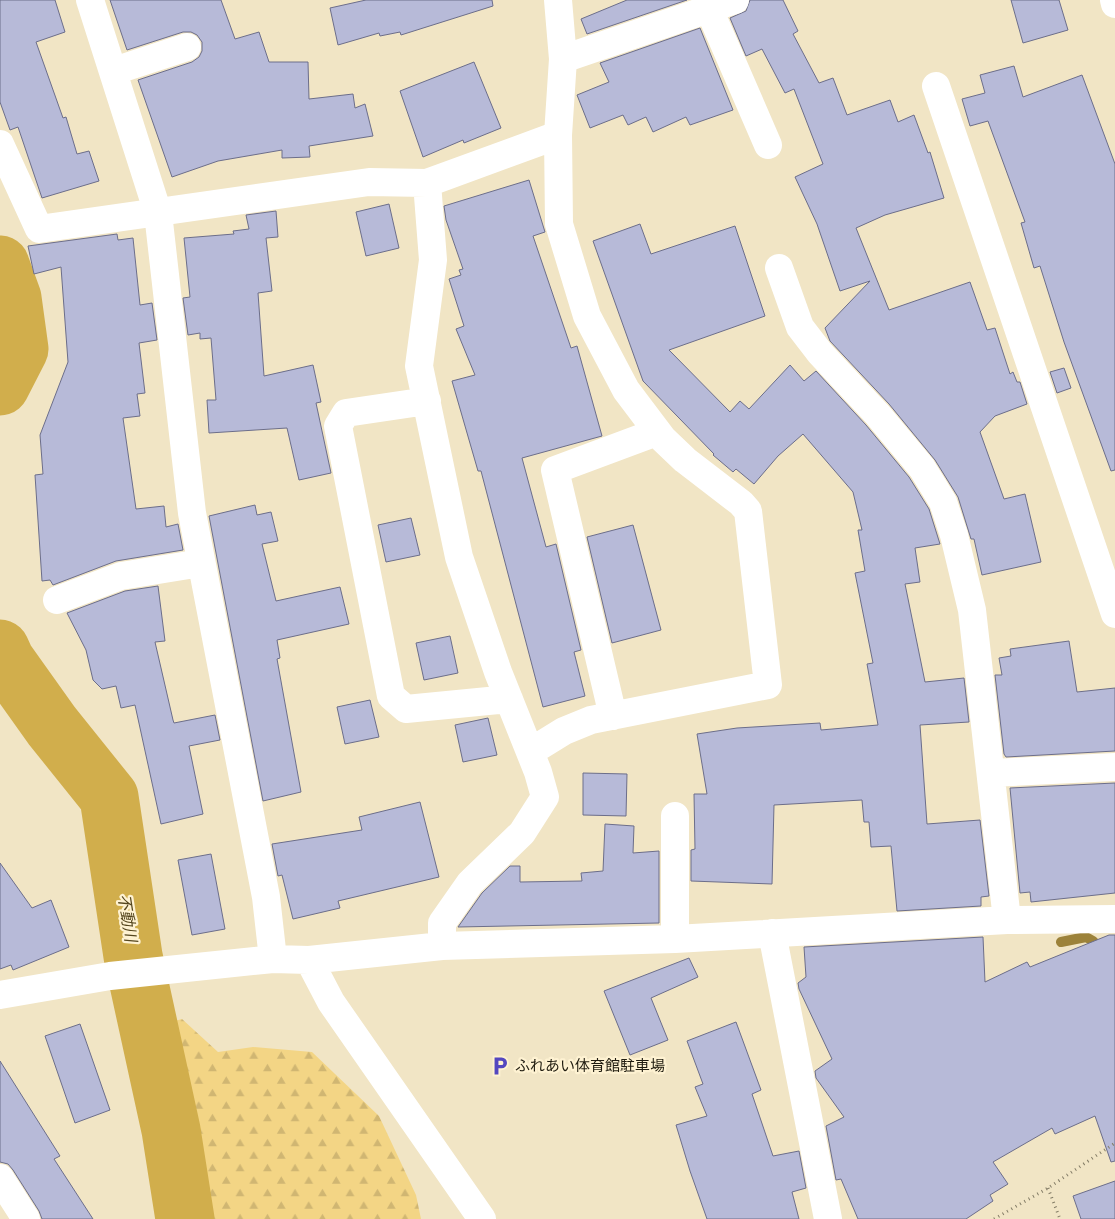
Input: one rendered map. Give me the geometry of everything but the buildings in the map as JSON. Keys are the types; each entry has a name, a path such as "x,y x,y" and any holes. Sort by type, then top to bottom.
{"street":[{"path":"90,0 158,212 192,513 266,897 273,959"},
{"path":"530,752 564,731 591,720 768,685 748,512 741,503 685,460 657,432 626,390 587,316 559,224 558,135 563,59 558,0"},
{"path":"1114,0 1115,4"},
{"path":"563,59 721,3 768,145"},
{"path":"114,71 187,47"},
{"path":"936,86 1115,614"},
{"path":"0,144 39,229 369,182 427,183 558,135"},
{"path":"427,183 433,260 419,366 459,557 545,797 522,833 470,883 442,923 442,946"},
{"path":"778,268 800,327 820,353 878,415 922,468 943,502 954,536 972,610 1007,920"},
{"path":"426,401 346,414 338,426 391,696 406,709 510,699"},
{"path":"613,716 555,470 657,432"},
{"path":"57,600 122,576 201,563"},
{"path":"991,773 1115,766"},
{"path":"675,816 675,939"},
{"path":"0,995 110,976 273,959 309,960 442,946 675,939 1007,920 1115,919"},
{"path":"772,933 828,1219"},
{"path":"309,960 331,1002 482,1219"},
{"path":"0,1178 26,1219"}],"path":[{"path":"994,1219 1048,1188 1115,1143"},
{"path":"1048,1188 1060,1219"}],"green space":[{"path":"182,1019 218,1052 253,1047 312,1052 379,1116 416,1195 421,1219 198,1219 163,1036 171,1022"}],"waterway":[{"name":"不動川","path":"0,265 12,298 19,349 0,386"},
{"name":"不動川","path":"0,649 5,660 52,726 109,797 133,956 171,1130 185,1219"},
{"path":"1061,942 1086,937 1093,941 1115,972"}],"place":[{"name":"ふれあい体育館駐車場","path":"500,1066"}]}
